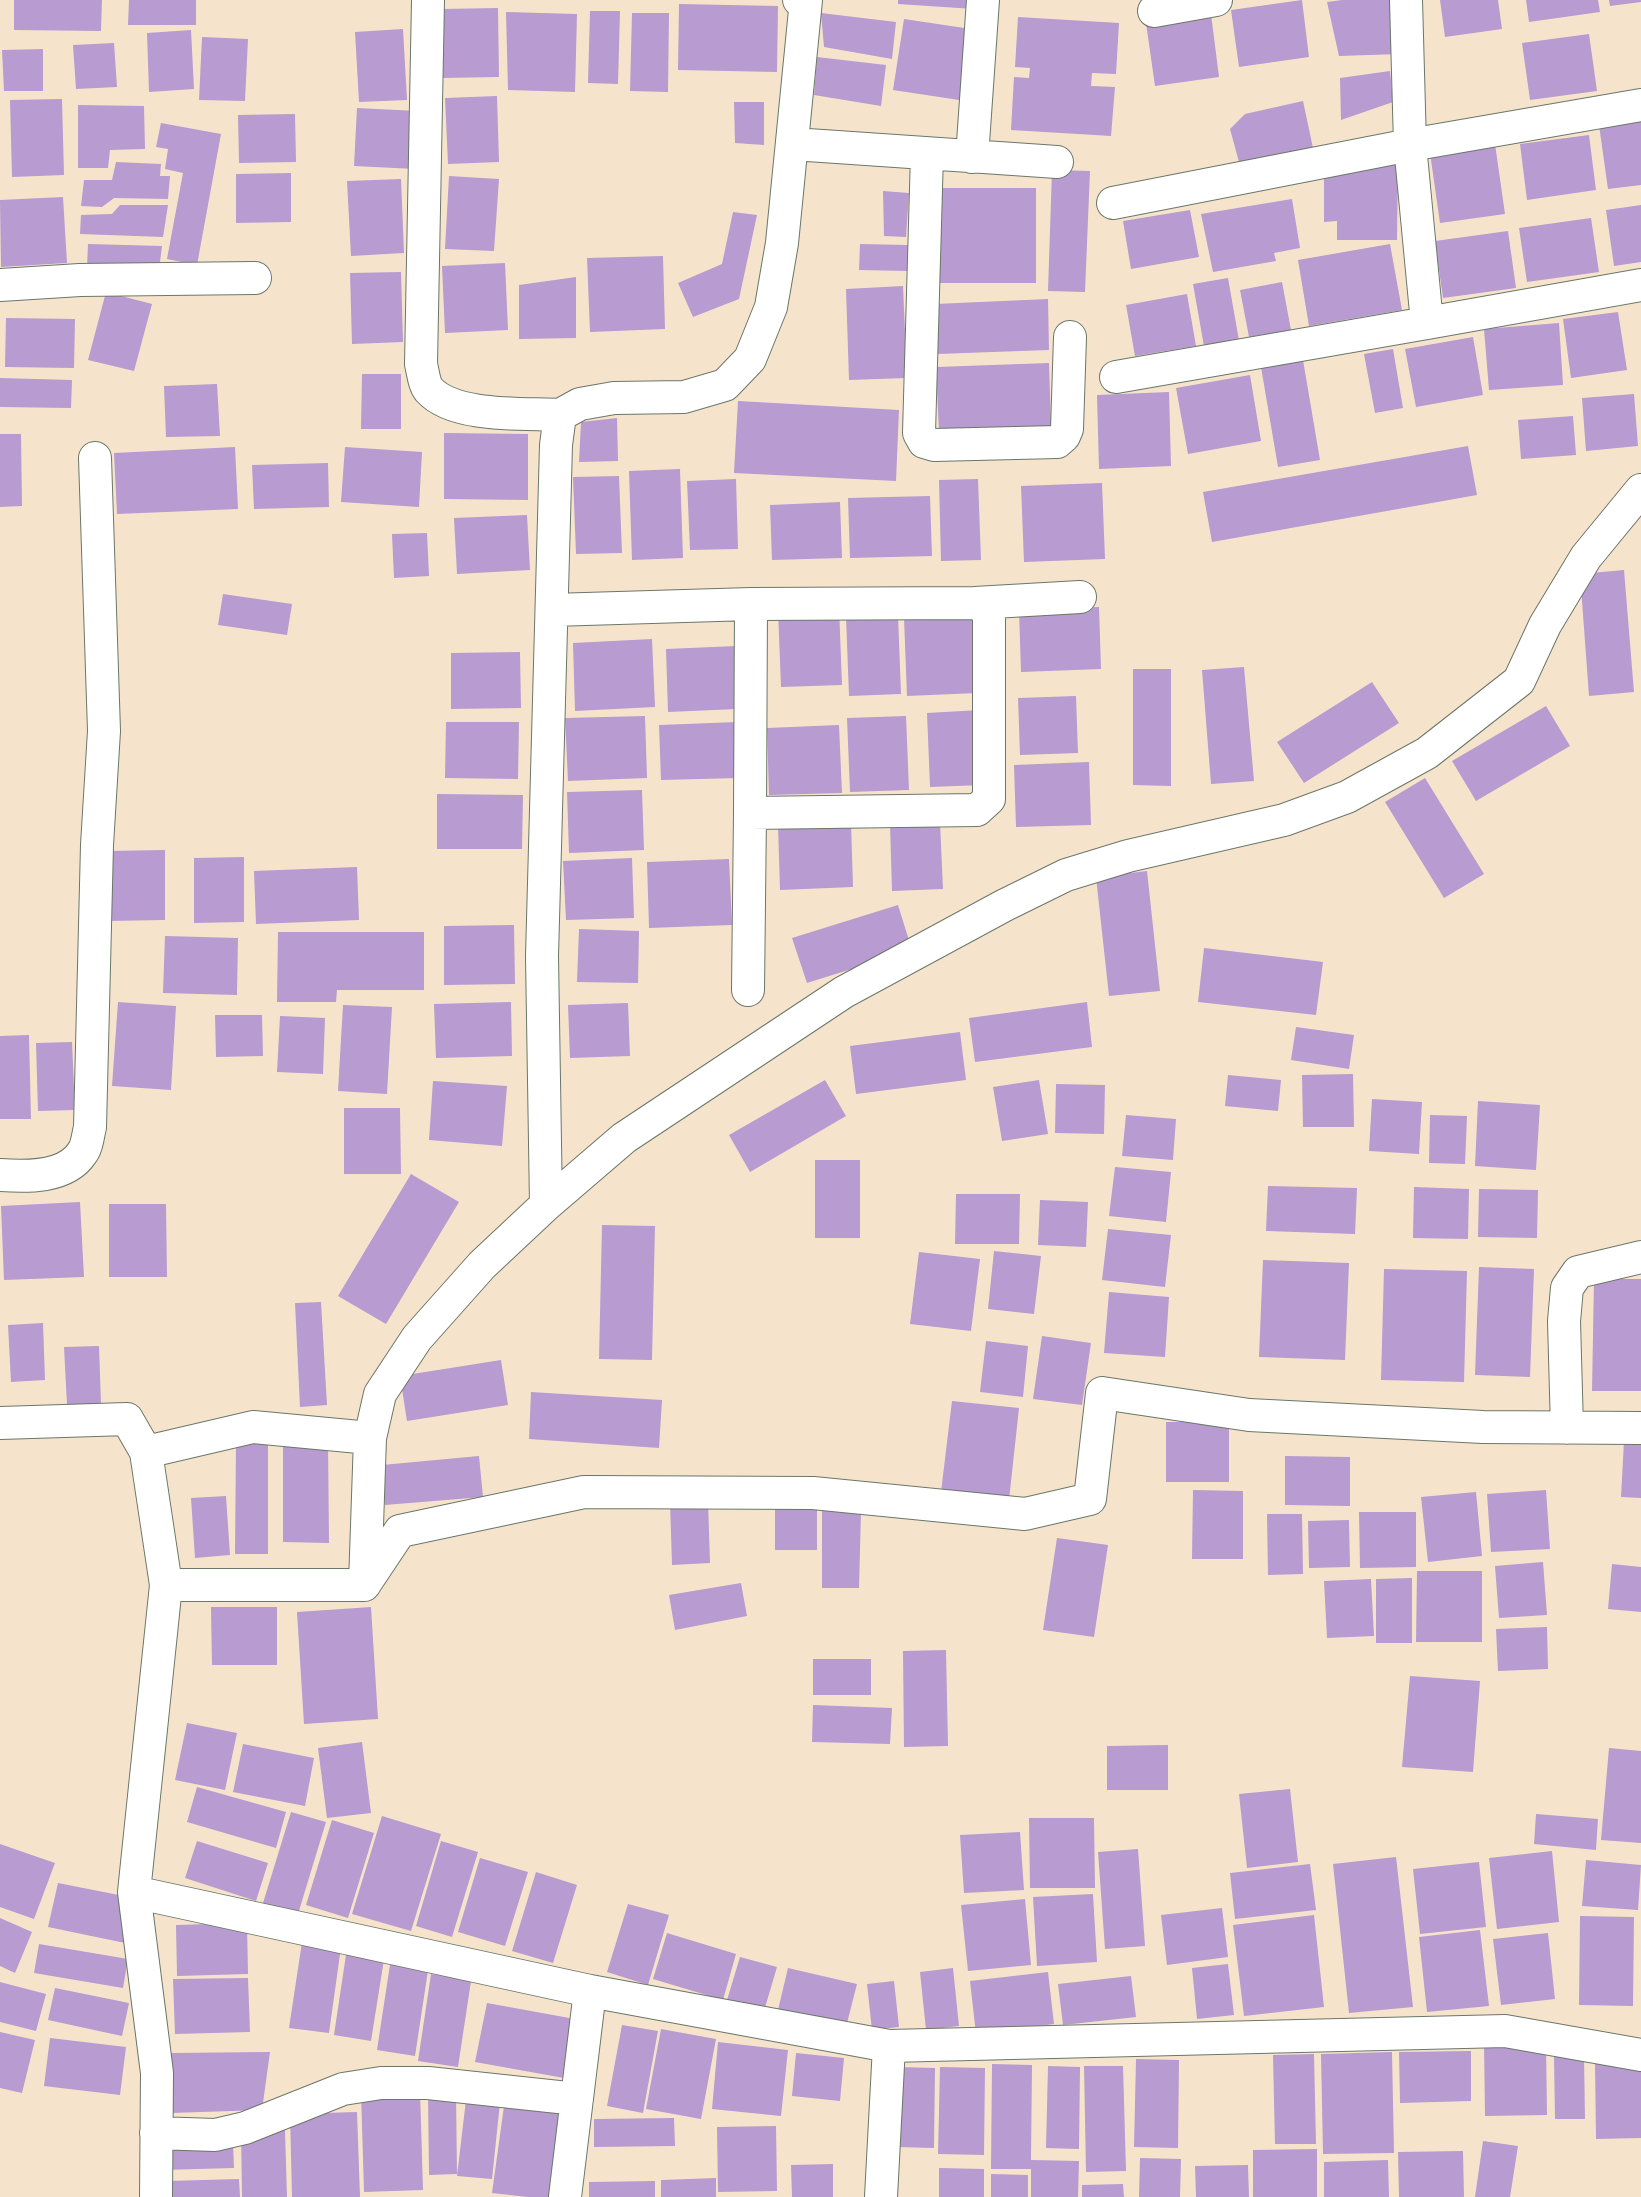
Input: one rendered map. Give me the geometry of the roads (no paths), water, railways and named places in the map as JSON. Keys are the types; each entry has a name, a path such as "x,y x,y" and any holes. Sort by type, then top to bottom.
{"street":[{"path":"428,0 421,364 428,389 449,404 473,409 561,415 580,404 614,398 684,397 725,385 750,359 771,307 782,243 806,0 799,0"},
{"path":"972,157 983,0"},
{"path":"1154,12 1216,0"},
{"path":"1406,0 1410,145 1427,323"},
{"path":"1113,203 1410,145 1641,105"},
{"path":"793,144 1057,162"},
{"path":"927,154 919,433 924,442 934,445 1057,442 1068,429 1070,337"},
{"path":"0,285 80,280 255,278"},
{"path":"1116,377 1641,285"},
{"path":"545,1205 542,956 556,445 561,415"},
{"path":"0,1175 46,1174 67,1167 83,1153 90,1127 97,845 104,731 95,458"},
{"path":"365,1585 370,1438 380,1394 417,1338 482,1265 545,1205 624,1138 844,992 1005,905 1079,871 1128,856 1284,820 1347,797 1427,753 1519,681 1545,625 1586,557 1641,490"},
{"path":"552,610 751,604 975,603 1080,597"},
{"path":"750,813 977,810 984,806 989,799 989,617 985,608 975,603"},
{"path":"748,990 751,604"},
{"path":"1567,1427 1564,1321 1567,1288 1578,1272 1641,1257"},
{"path":"365,1585 400,1531 584,1492 813,1493 1025,1514 1090,1499 1102,1393 1249,1415 1483,1427 1641,1428"},
{"path":"0,1423 127,1419 146,1452 166,1585 134,1892 157,2073 156,2197"},
{"path":"146,1452 253,1427 370,1438"},
{"path":"166,1585 365,1585"},
{"path":"134,1892 590,1991 889,2046 1505,2031 1641,2055"},
{"path":"565,2197 590,1991"},
{"path":"881,2197 889,2046"},
{"path":"156,2133 215,2135 245,2128 343,2090 382,2083 428,2083 577,2099"}]}
